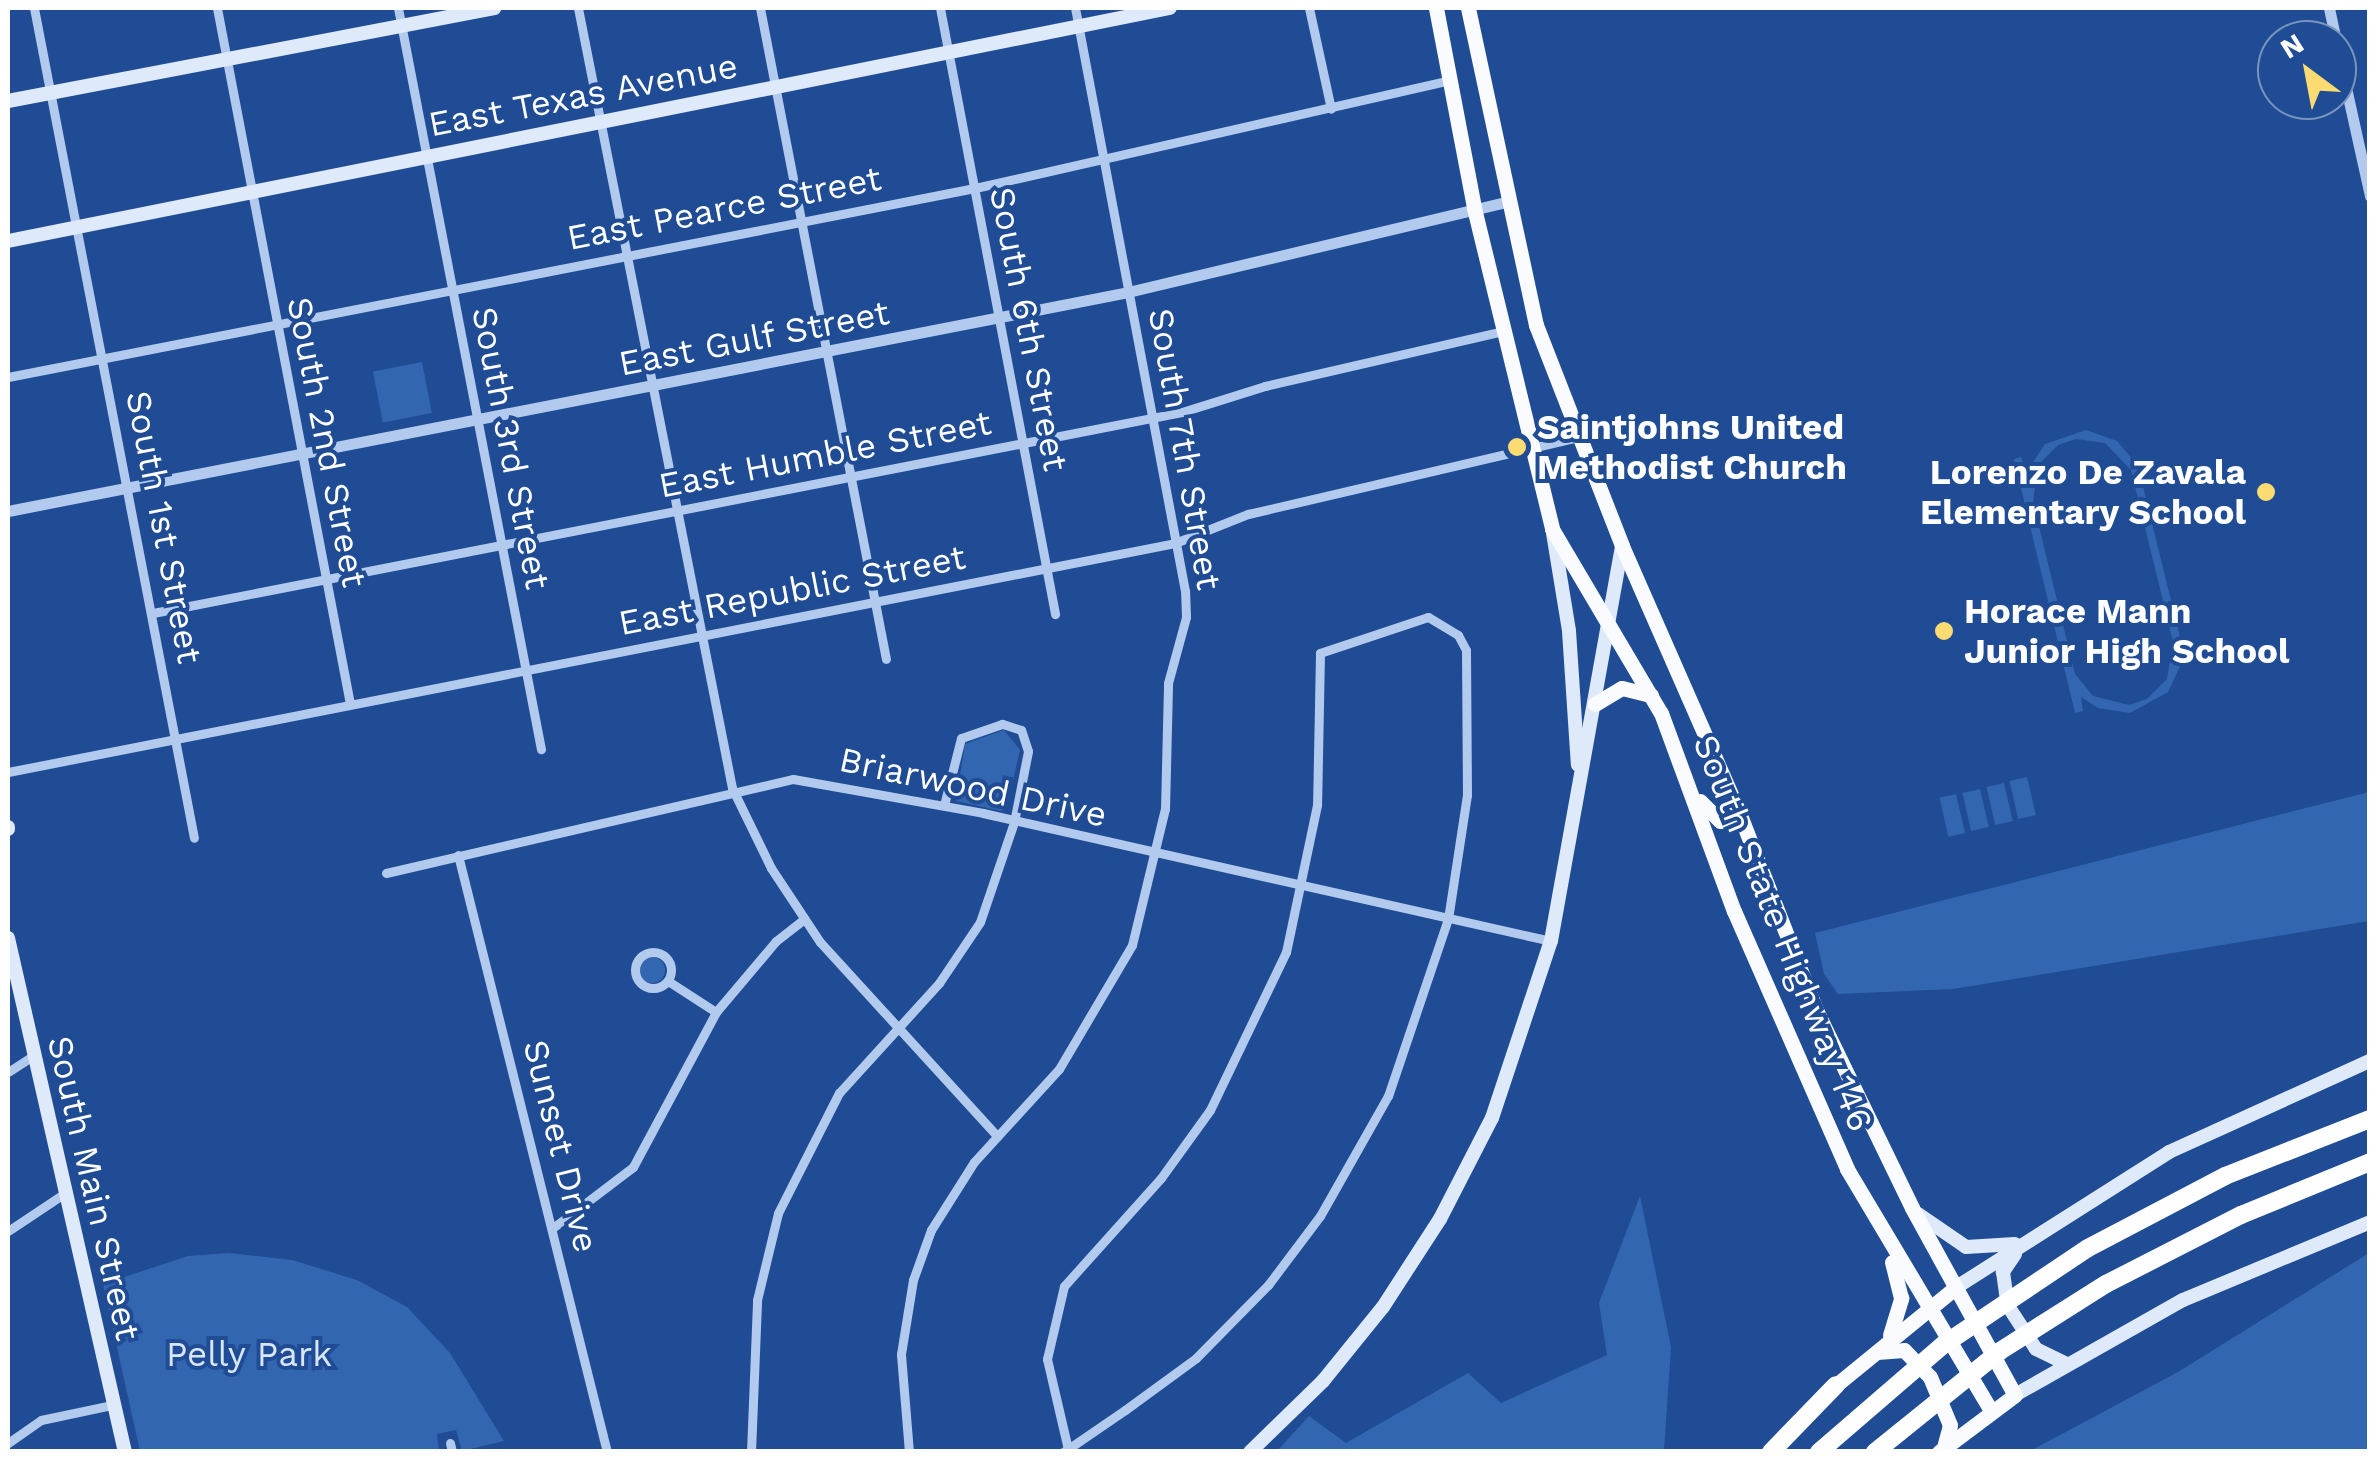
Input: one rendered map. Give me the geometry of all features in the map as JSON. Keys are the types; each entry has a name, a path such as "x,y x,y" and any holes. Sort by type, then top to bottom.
{"highway":[{"path":"1819,1452 1905,1375 2021,1290 2225,1176 2370,1119"},
{"path":"1876,1452 1924,1410 2040,1324 2173,1248 2370,1162"},
{"path":"1772,1452 1836,1385"}],"main road":[{"path":"8,101 494,8"},
{"name":"East Texas Avenue","path":"8,241 602,125 1170,8"},
{"name":"South State Highway 146","path":"1436,8 1474,208 1552,529 1651,695 1784,1033 1880,1230 1991,1411"},
{"name":"South State Highway 146","path":"1468,8 1536,325 1622,546 1740,815 1801,976 1912,1208 2015,1395"},
{"path":"1552,529 1568,631 1578,776"},
{"path":"1250,1452 1352,1346 1440,1219 1512,1069 1550,941 1578,776 1611,626 1622,546"},
{"path":"1595,704 1622,688 1651,695"},
{"path":"1685,776 1710,816 1740,815"},
{"name":"South Main Street","path":"8,938 125,1452"},
{"path":"1763,1452 1928,1308 2026,1242 2169,1152 2370,1061"},
{"path":"1912,1208 1947,1240 1966,1248 2026,1242"},
{"path":"1942,1449 1991,1411 2065,1363 2183,1300 2370,1222"},
{"path":"1880,1230 1901,1298 1880,1348"},
{"path":"2026,1242 2003,1272 2001,1289 2036,1349 2065,1363"},
{"path":"1880,1348 1904,1350 1930,1377 1950,1425 1942,1449"}],"street":[{"name":"South 1st Street","path":"34,8 178,738 194,838"},
{"name":"South 2nd Street","path":"217,8 350,704"},
{"name":"South 3rd Street","path":"398,8 541,749"},
{"path":"578,8 732,788 804,919 895,1029 997,1136"},
{"path":"760,8 830,353 886,659"},
{"name":"South 6th Street","path":"940,8 1056,614"},
{"name":"South 7th Street","path":"909,1452 901,1354 914,1280 944,1204 997,1136 1059,1069 1132,946 1158,856 1170,750 1168,683 1186,617 1155,416 1075,8"},
{"path":"1309,8 1331,108"},
{"name":"East Pearce Street","path":"8,377 975,188 1449,80"},
{"path":"2353,120 2370,196"},
{"name":"East Gulf Street","path":"8,511 1128,292 1507,202"},
{"name":"East Humble Street","path":"153,614 1023,444 1503,331"},
{"name":"East Republic Street","path":"8,772 1175,543 1248,514 1580,437"},
{"path":"1428,618 1458,635 1466,650 1466,795 1448,919 1388,1096 1320,1216 1268,1285 1196,1358 1065,1450 1047,1360 1064,1286 1161,1178 1210,1110 1257,1024 1303,886 1321,750 1320,653 1362,636 1428,618"},
{"path":"751,1452 757,1300 778,1213 839,1093 939,983 980,922 1014,822 1028,752 1021,730 1012,725 961,738 944,805"},
{"name":"Briarwood Drive","path":"386,873 732,788 824,781 1550,941"},
{"name":"Sunset Drive","path":"458,854 608,1452"},
{"path":"554,1227 632,1168 716,1012 776,941 804,919"},
{"path":"648,953 664,956 671,965 668,981 659,988 642,985 636,976 638,960 648,953"},
{"path":"668,981 716,1012"},
{"path":"8,1072 32,1056"},
{"path":"8,1231 64,1193"},
{"path":"8,1442 41,1420 112,1405"}],"green space":[{"path":"422,362 432,413 383,423 373,372"},
{"path":"2086,430 2117,441 2138,466 2181,641 2182,662 2168,692 2130,713 2098,708 2081,697 2083,711 2075,713 2014,459 2021,457 2026,473 2045,444","holes":["2076,439 2105,443 2131,470 2173,642 2167,679 2147,699 2129,705 2093,696 2075,674 2033,502 2038,465 2058,445"]},
{"path":"1004,730 1020,750 1007,807 1001,811 956,801 965,744"},
{"path":"2027,777 2036,815 2018,819 2009,781"},
{"path":"2004,783 2013,821 1995,825 1986,787"},
{"path":"1980,789 1989,827 1971,831 1962,793"},
{"path":"2369,792 2369,921 1953,989 1838,994 1824,974 1815,933"},
{"path":"1956,794 1965,833 1948,837 1939,798"},
{"path":"652,957 661,961 665,970 661,979 652,983 643,979 639,970 643,961"},
{"path":"1640,1196 1671,1347 1664,1451 1277,1451 1309,1416 1346,1443 1468,1373 1501,1403 1607,1355 1599,1303"},
{"name":"Pelly Park","path":"229,1253 292,1260 357,1280 407,1307 450,1353 504,1441 462,1451 456,1430 437,1434 439,1451 140,1451 103,1284 188,1256"},
{"path":"2369,1253 2369,1451 2030,1451 2178,1372"}],"place":[{"name":"Saintjohns United Methodist Church","path":"1517,447"},
{"name":"Lorenzo De Zavala Elementary School","path":"2266,492"},
{"name":"Horace Mann Junior High School","path":"1944,631"}]}
